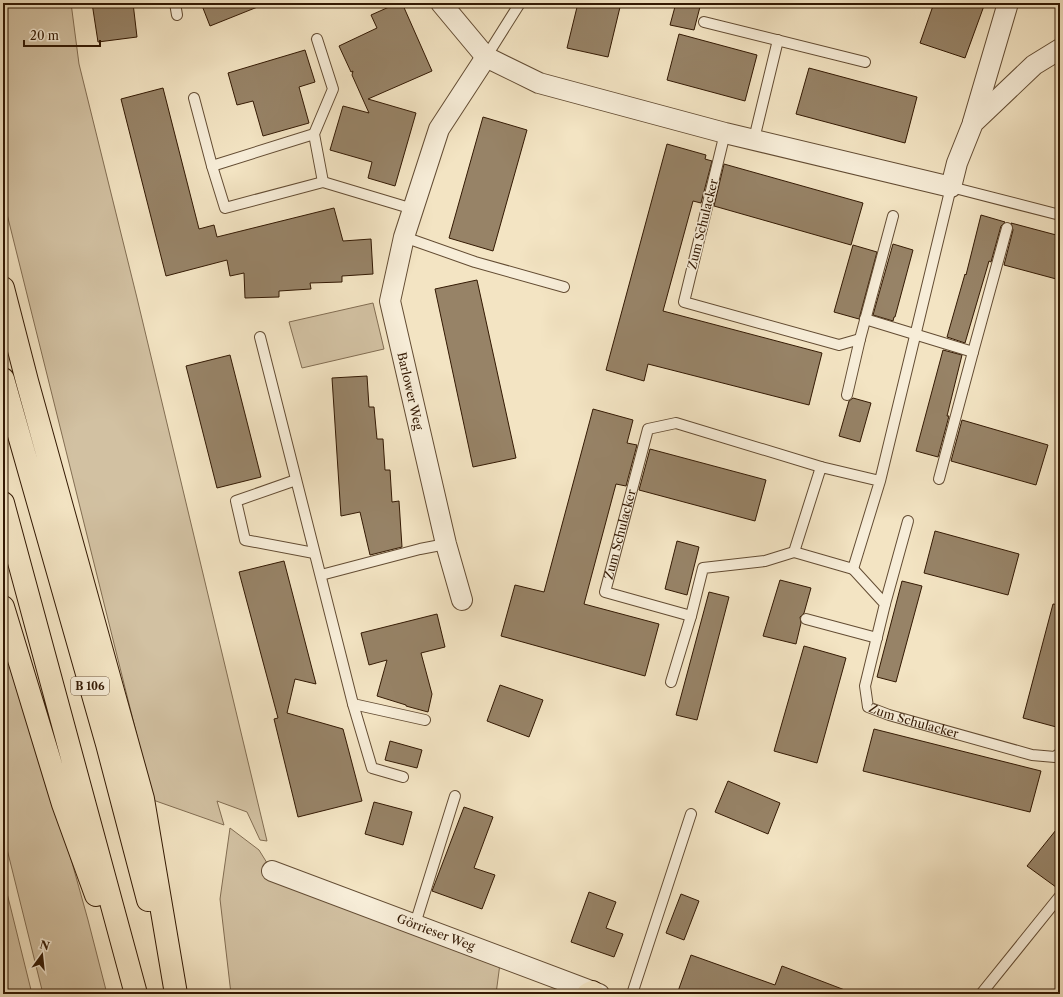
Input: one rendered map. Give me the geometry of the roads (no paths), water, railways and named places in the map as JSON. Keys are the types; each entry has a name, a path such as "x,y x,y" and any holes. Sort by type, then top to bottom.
{"highway":[{"path":"3,288 27,381 144,799 176,994"},
{"name":"B 106","path":"3,379 106,744 173,994"},
{"name":"B 106","path":"3,503 136,994"},
{"path":"3,607 63,804 132,994"}],"street":[{"path":"441,3 486,57 539,83 726,133 951,187 957,163 973,123 1008,3"},
{"path":"973,123 1034,64 1060,49"},
{"name":"Barlower Weg","path":"462,600 446,544 390,301 404,236 439,129 486,57"},
{"name":"Görrieser Weg","path":"272,871 415,924 593,993"}],"lane":[{"path":"175,3 177,15"},
{"path":"486,57 520,3"},
{"path":"704,22 865,62"},
{"path":"317,39 333,89 314,134 323,182"},
{"path":"754,139 778,40"},
{"path":"194,98 225,208 323,182 413,209"},
{"name":"Zum Schulacker","path":"726,133 684,302 839,345 860,339"},
{"path":"212,166 314,134"},
{"path":"853,570 880,481 951,187 1060,215"},
{"path":"847,395 892,216"},
{"path":"939,479 1007,228"},
{"path":"404,236 474,262 564,287"},
{"path":"865,319 916,336 973,352"},
{"path":"260,337 314,553 322,575 354,704 372,768 403,778"},
{"name":"Zum Schulacker","path":"690,616 605,592 648,429 676,424 821,467 880,481"},
{"path":"794,552 821,467"},
{"path":"296,480 236,501 245,540 314,553"},
{"name":"Zum Schulacker","path":"908,521 865,686 868,706 889,715 1032,755 1055,757 1060,753"},
{"path":"322,575 420,549 446,544"},
{"path":"671,682 703,568 765,561 794,552 853,570 886,604"},
{"path":"806,618 877,638"},
{"path":"354,704 425,720"},
{"path":"415,924 455,796"},
{"path":"632,994 691,814"},
{"path":"981,994 1060,896"}]}
